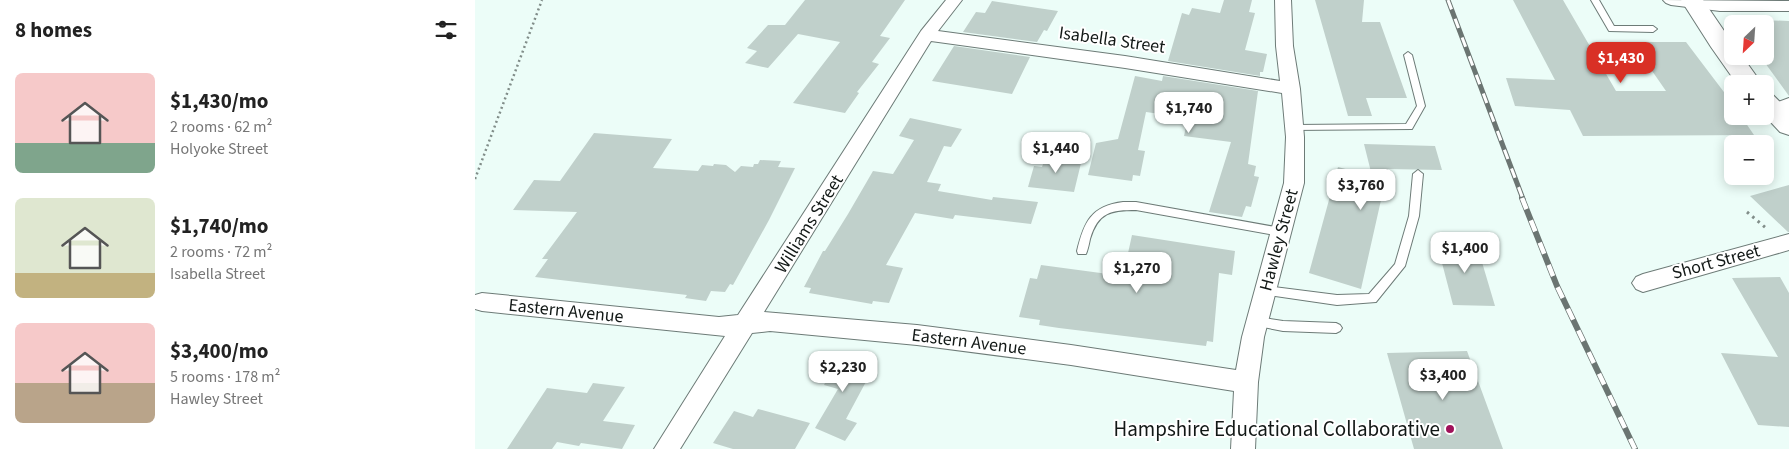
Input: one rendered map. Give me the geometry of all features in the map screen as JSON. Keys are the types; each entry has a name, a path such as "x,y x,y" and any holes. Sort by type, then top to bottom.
{"main road":[{"path":"1693,1 1719,42 1743,75"}],"street":[{"name":"Williams Street","path":"666,449 927,34 953,0"},
{"name":"Hawley Street","path":"1243,449 1246,382 1257,322 1294,183 1297,160 1291,89 1283,32 1283,0"},
{"path":"1671,0 1693,1 1720,6 1789,6"},
{"name":"Isabella Street","path":"927,34 1125,62 1291,89"},
{"name":"Short Street","path":"1643,283 1789,242"},
{"name":"Eastern Avenue","path":"482,302 719,327 770,321 917,335 1071,355 1246,382"}],"lane":[{"path":"1595,0 1612,29 1653,29"},
{"path":"1295,128 1409,126 1421,106 1408,55"},
{"path":"1266,291 1337,300 1372,299 1400,266 1414,216 1418,174"},
{"path":"1082,251 1088,226 1097,215 1116,205 1136,206 1281,232"},
{"path":"1257,322 1283,326 1336,328"}],"path":[{"path":"475,179 542,0"},
{"path":"1747,212 1767,230"}],"building":[{"path":"805,0 905,0 880,36 890,38 872,62 879,64 857,92 859,93 845,113 793,103 840,42 798,34 768,68 745,63 757,51 747,48 768,25 785,25"},
{"path":"1224,0 1252,0 1249,12 1255,13 1245,50 1267,54 1263,72 1260,72 1260,76 1168,61 1182,13 1189,15 1192,8 1220,13"},
{"path":"1315,0 1364,0 1362,22 1380,22 1407,98 1366,98 1372,116 1348,116"},
{"path":"1513,0 1563,0 1616,91 1666,91 1632,42 1686,42 1724,92 1724,125 1747,125 1754,135 1583,136 1570,110 1515,106 1506,78 1555,80"},
{"path":"992,1 1058,11 1047,31 1044,30 1037,42 963,32 976,12 985,13"},
{"path":"1774,20 1789,21 1789,96 1767,65 1774,65"},
{"path":"954,46 1030,57 1012,94 932,81"},
{"path":"1135,76 1162,81 1163,76 1258,91 1248,164 1256,166 1254,176 1259,177 1251,207 1246,206 1242,217 1209,212 1231,142 1184,136 1188,118 1146,112 1138,150 1145,151 1140,176 1133,175 1132,181 1088,175 1096,143 1118,139"},
{"path":"910,118 962,129 951,147 944,146 927,182 941,184 938,191 992,200 993,197 1038,202 1031,224 955,215 953,219 915,213 886,265 903,268 889,303 873,301 872,304 809,293 811,288 804,287 823,251 825,251 873,171 893,174 914,140 899,136"},
{"path":"594,133 672,139 653,168 698,171 702,165 713,166 714,164 726,165 735,172 741,166 753,167 760,160 781,161 778,167 795,168 733,285 730,284 725,292 711,291 706,301 685,298 687,295 535,277 548,259 542,259 577,212 513,210 534,180 560,181"},
{"path":"1364,144 1435,146 1442,170 1388,169 1361,289 1309,273 1338,167 1372,176"},
{"path":"1046,155 1082,159 1074,192 1028,187 1034,166 1042,167"},
{"path":"1789,185 1789,232 1788,232 1750,196"},
{"path":"1132,235 1235,251 1232,275 1219,273 1213,342 1207,341 1206,346 1059,328 1039,325 1040,320 1019,317 1030,278 1037,279 1041,265 1123,276"},
{"path":"1436,240 1476,242 1495,306 1453,305"},
{"path":"1780,277 1789,293 1789,427 1758,425 1721,353 1778,357 1732,278"},
{"path":"1467,351 1503,449 1414,449 1387,353"},
{"path":"843,354 876,363 846,419 857,423 845,441 815,428 838,389 824,385 826,381 819,378 832,355 840,358"},
{"path":"593,383 625,387 603,421 635,425 622,449 581,443 579,446 557,442 552,449 507,449 547,388 587,393"},
{"path":"758,409 810,423 795,449 733,449 713,443 734,411 753,417"}],"railway":[{"path":"1448,0 1523,199"},
{"path":"1522,198 1557,286 1635,449"}],"place":[{"name":"Hampshire Educational Collaborative","path":"1450,429"}]}
